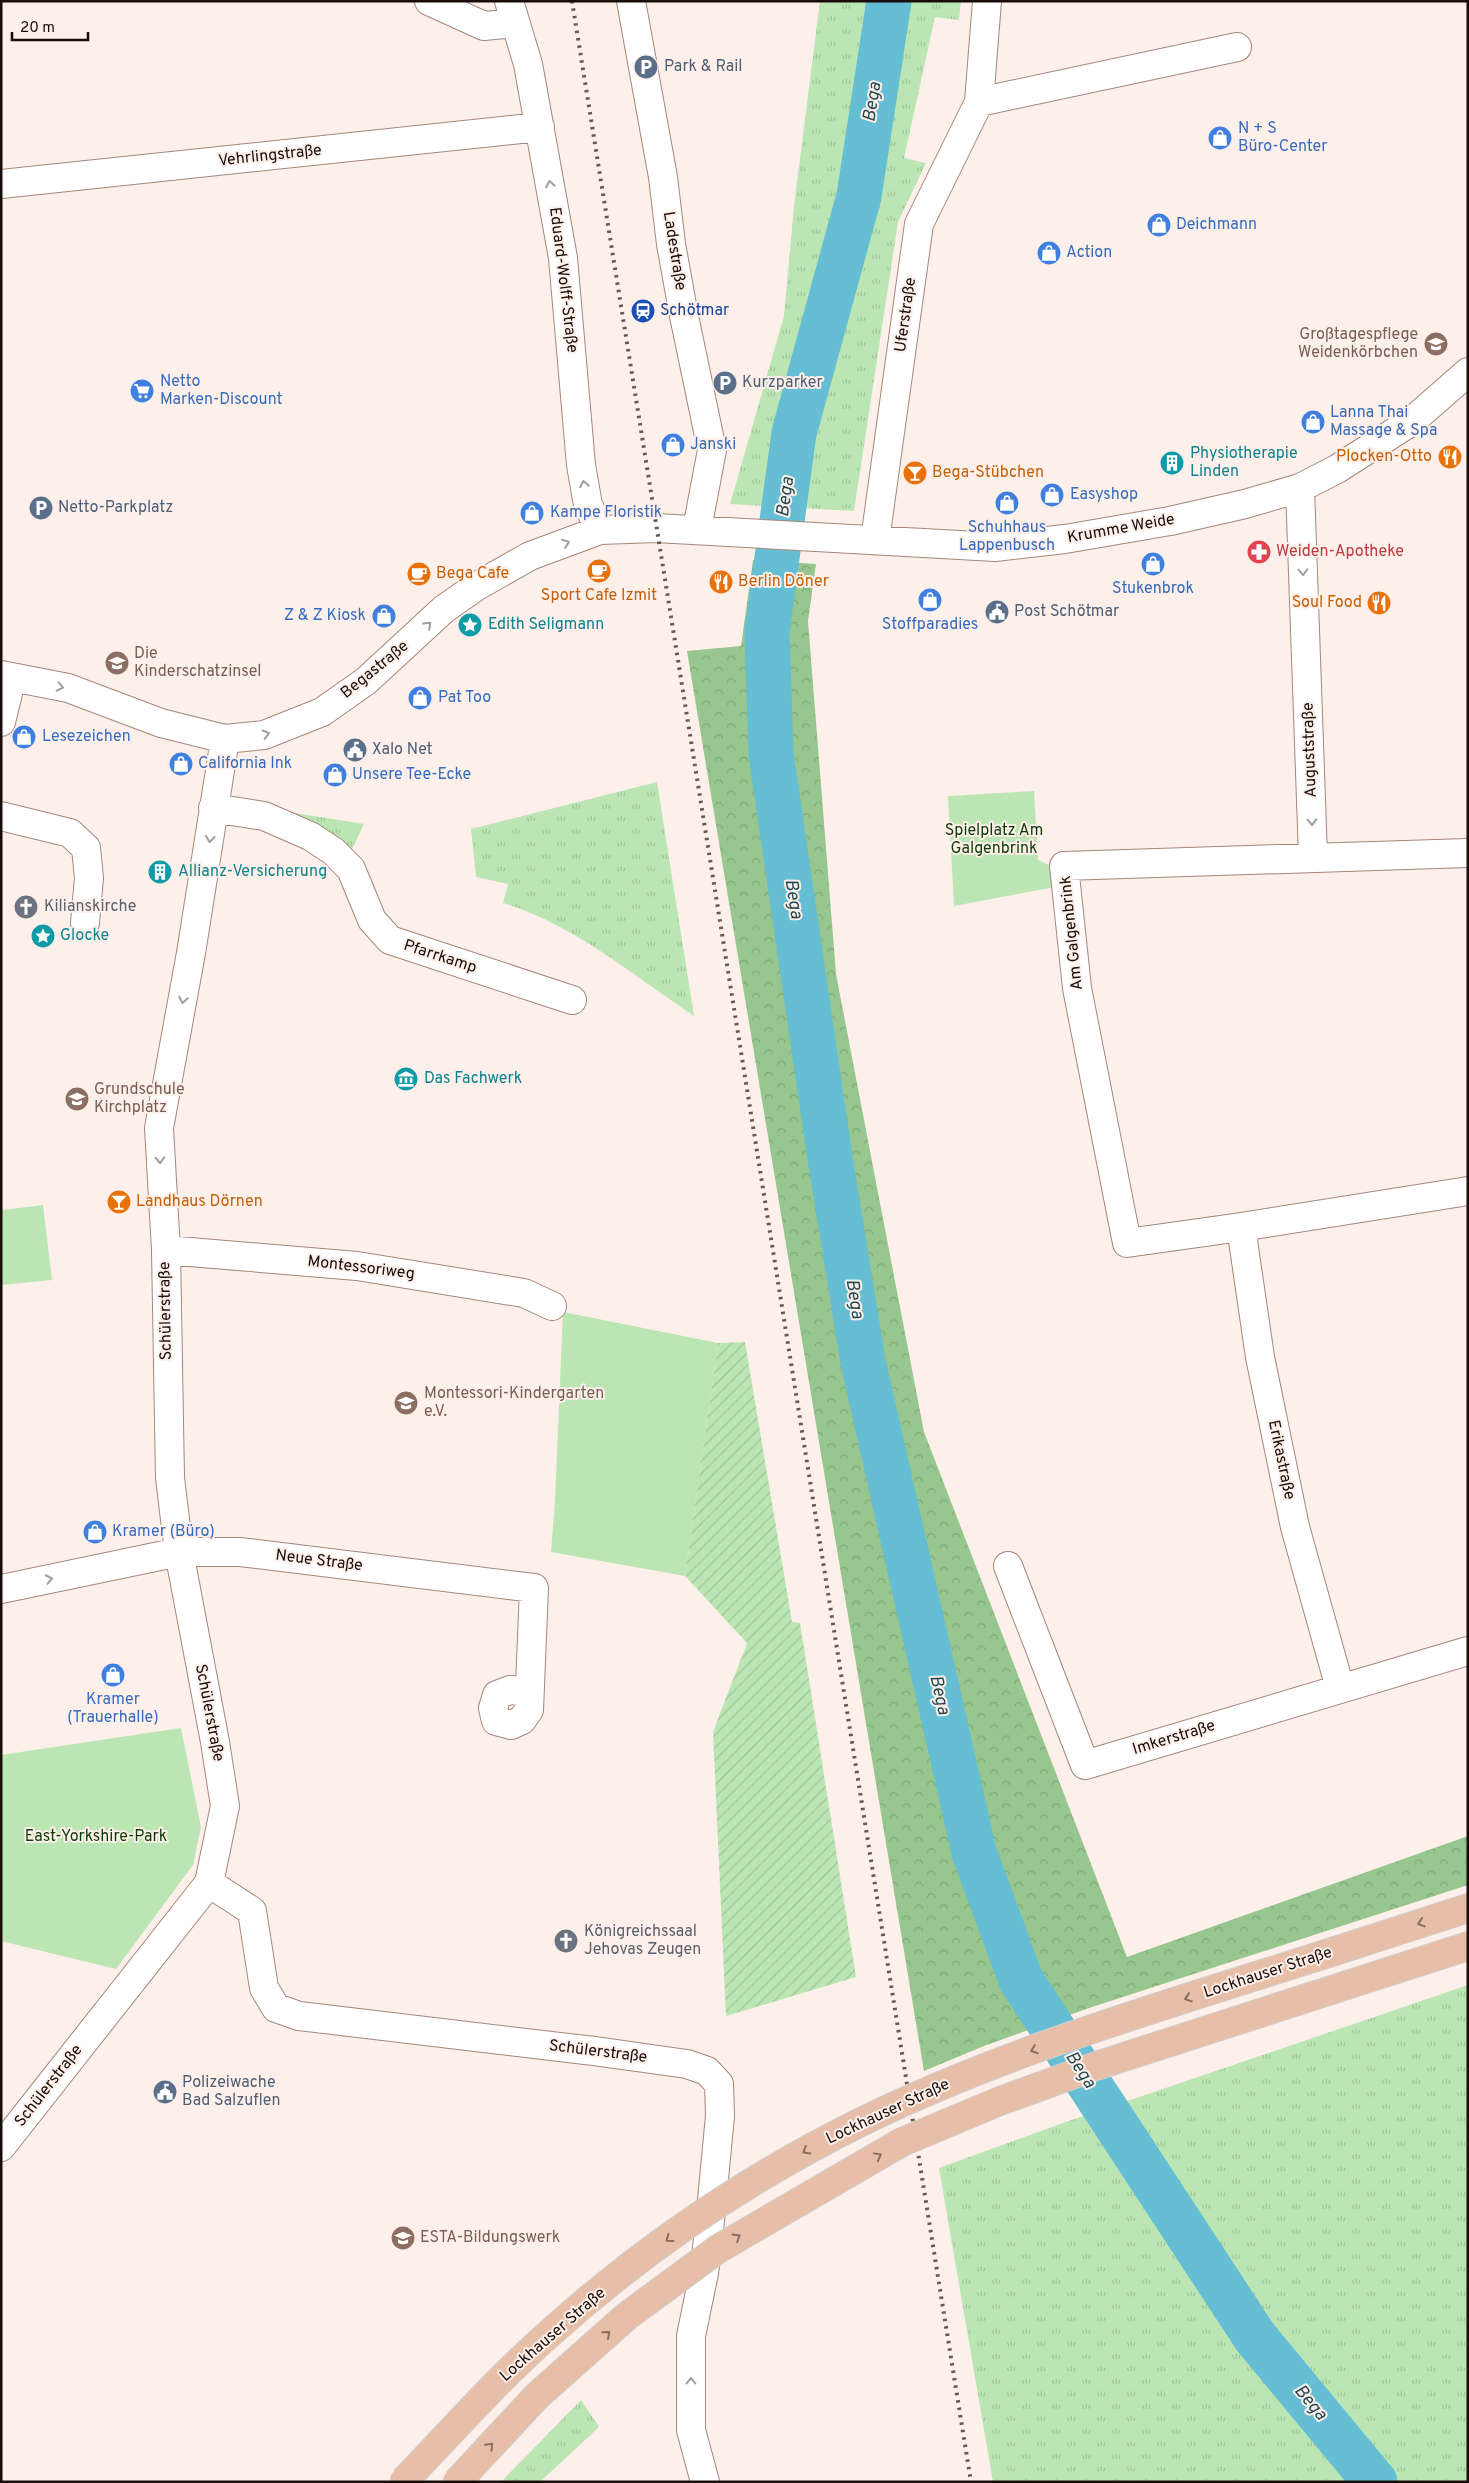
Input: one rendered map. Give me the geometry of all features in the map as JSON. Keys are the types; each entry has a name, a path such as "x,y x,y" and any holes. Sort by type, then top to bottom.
{"main road":[{"name":"Lockhauser Straße","path":"404,2482 489,2392 550,2333 629,2269 717,2204 813,2146 893,2107 993,2065 1092,2029 1468,1908"},
{"name":"Lockhauser Straße","path":"456,2482 536,2396 627,2316 718,2249 902,2142 1000,2101 1099,2065 1468,1946"}],"street":[{"path":"428,1 484,26 512,12"},
{"name":"Ladestraße","path":"631,1 663,177 671,244 712,450 697,529"},
{"name":"Uferstraße","path":"875,540 919,224 979,102 988,1"},
{"name":"Eduard-Wolff-Straße","path":"512,12 528,64 564,258 581,465 588,505 600,530"},
{"path":"979,102 1237,47"},
{"name":"Vehrlingstraße","path":"1,184 540,127"},
{"name":"Krumme Weide","path":"734,532 995,546 1065,539 1170,521 1245,504 1300,488 1337,469 1412,421 1468,372"},
{"name":"Auguststraße","path":"1300,488 1313,857"},
{"name":"Begastraße","path":"7,676 68,688 161,723 225,739 264,735 322,712 366,681 444,609 477,586 530,556 600,530 632,527 734,532"},
{"path":"1,722 7,676"},
{"name":"Schülerstraße","path":"1,2147 210,1883 225,1806 215,1742 179,1552 170,1478 166,1250 158,1128 190,962 225,739"},
{"name":"Pfarrkamp","path":"213,808 264,816 310,836 333,851 350,869 372,920 390,940 572,1000"},
{"path":"1,816 70,833 86,848 89,878 85,923"},
{"path":"1313,857 1468,853"},
{"name":"Am Galgenbrink","path":"1241,1227 1127,1243 1077,988 1064,866 1313,857"},
{"path":"1241,1227 1468,1191"},
{"name":"Erikastraße","path":"1241,1227 1260,1357 1295,1527 1340,1688"},
{"name":"Montessoriweg","path":"166,1250 357,1266 524,1293 552,1306"},
{"name":"Neue Straße","path":"1,1589 179,1552 240,1552 534,1588 529,1692"},
{"name":"Imkerstraße","path":"1008,1566 1085,1765 1468,1651"},
{"name":"Schülerstraße","path":"210,1883 252,1911 264,1988 276,2008 299,2016 687,2064 707,2070 719,2084 721,2096 704,2272 691,2336 691,2430 705,2482"}],"green space":[{"path":"820,1 961,1 959,20 935,17 904,158 926,163 898,222 854,511 730,504 784,316 794,206"},
{"path":"753,560 816,564 808,621 836,974 924,1432 1127,1957 1468,1836 1468,1885 1089,2008 984,2046 924,2071 687,651 741,646"},
{"path":"657,782 694,1016 578,937 529,912 503,903 508,884 476,877 471,829"},
{"name":"Spielplatz Am Galgenbrink","path":"1034,791 1038,860 1055,868 1055,887 954,906 948,796"},
{"path":"276,810 364,824 350,853"},
{"path":"1,1202 3,1210 43,1205 52,1280 1,1285"},
{"path":"563,1312 718,1343 685,1576 551,1552"},
{"path":"745,1342 792,1622 800,1623 856,1977 726,2016 713,1732 747,1643 685,1576 718,1343"},
{"name":"East-Yorkshire-Park","path":"181,1728 201,1827 193,1865 116,1969 1,1941 1,1755"},
{"path":"1468,1985 1468,2482 993,2482 939,2168 1063,2123"},
{"path":"581,2400 599,2427 540,2482 501,2482"}],"waterway":[{"name":"Bega","path":"889,1 859,196 794,433 767,631 771,754 830,1158 863,1362 974,1852 1021,1980 1255,2337 1375,2482"}],"railway":[{"path":"572,1 971,2482"}],"place":[{"name":"Park & Rail","path":"646,67"},
{"name":"N + S Büro-Center","path":"1220,138"},
{"name":"Deichmann","path":"1159,225"},
{"name":"Action","path":"1049,253"},
{"name":"Schötmar","path":"643,311"},
{"name":"Großtagespflege Weidenkörbchen","path":"1436,344"},
{"name":"Kurzparker","path":"725,383"},
{"name":"Netto Marken-Discount","path":"142,391"},
{"name":"Lanna Thai Massage & Spa","path":"1313,422"},
{"name":"Janski","path":"673,445"},
{"name":"Plocken-Otto","path":"1450,457"},
{"name":"Physiotherapie Linden","path":"1172,463"},
{"name":"Bega-Stübchen","path":"915,473"},
{"name":"Easyshop","path":"1052,495"},
{"name":"Schuhhaus Lappenbusch","path":"1007,503"},
{"name":"Netto-Parkplatz","path":"41,508"},
{"name":"Kampe Floristik","path":"532,513"},
{"name":"Weiden-Apotheke","path":"1259,552"},
{"name":"Stukenbrok","path":"1153,564"},
{"name":"Sport Cafe Izmit","path":"599,571"},
{"name":"Bega Cafe","path":"419,574"},
{"name":"Berlin Döner","path":"721,582"},
{"name":"Stoffparadies","path":"930,600"},
{"name":"Soul Food","path":"1379,603"},
{"name":"Post Schötmar","path":"997,612"},
{"name":"Z & Z Kiosk","path":"384,616"},
{"name":"Edith Seligmann","path":"470,625"},
{"name":"Die Kinderschatzinsel","path":"117,663"},
{"name":"Pat Too","path":"420,698"},
{"name":"Lesezeichen","path":"24,737"},
{"name":"Xalo Net","path":"355,750"},
{"name":"California Ink","path":"181,764"},
{"name":"Unsere Tee-Ecke","path":"335,775"},
{"name":"Allianz-Versicherung","path":"160,872"},
{"name":"Kilianskirche","path":"26,907"},
{"name":"Glocke","path":"43,936"},
{"name":"Das Fachwerk","path":"406,1079"},
{"name":"Grundschule Kirchplatz","path":"77,1099"},
{"name":"Landhaus Dörnen","path":"119,1202"},
{"name":"Montessori-Kindergarten e.V.","path":"406,1403"},
{"name":"Kramer (Büro)","path":"95,1532"},
{"name":"Kramer (Trauerhalle)","path":"113,1675"},
{"name":"Königreichssaal Jehovas Zeugen","path":"566,1941"},
{"name":"Polizeiwache Bad Salzuflen","path":"165,2092"},
{"name":"ESTA-Bildungswerk","path":"403,2238"}]}
